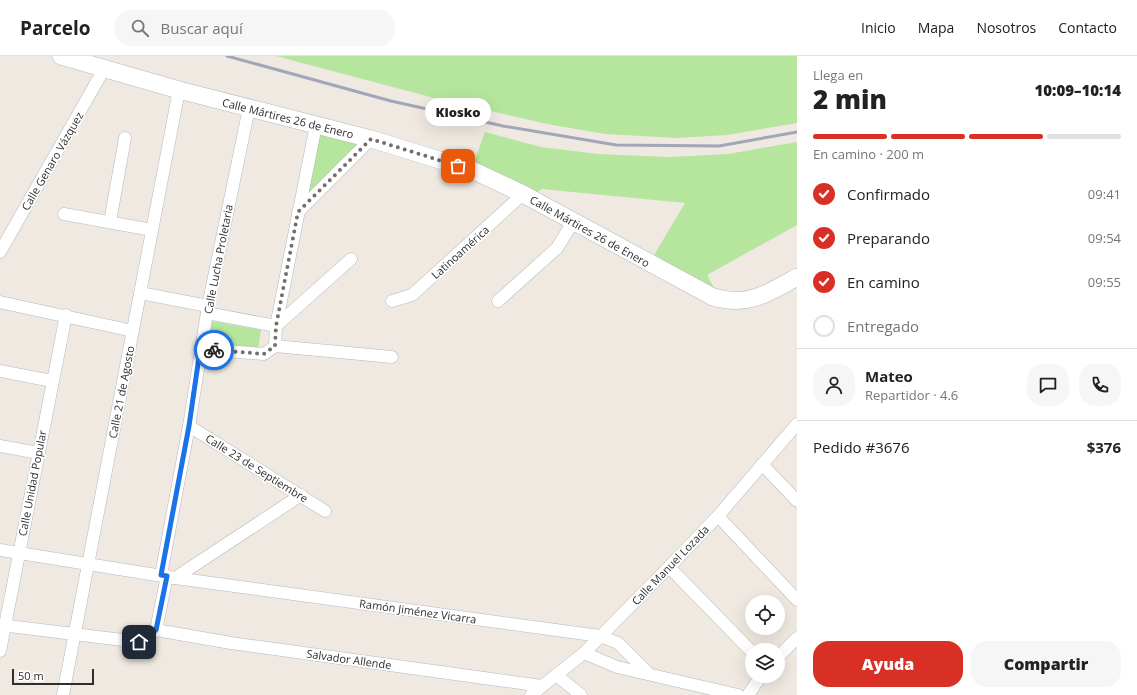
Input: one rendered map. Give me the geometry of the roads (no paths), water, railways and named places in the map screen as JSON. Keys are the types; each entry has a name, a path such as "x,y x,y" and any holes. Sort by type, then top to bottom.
{"street":[{"name":"Calle Mártires 26 de Enero","path":"61,56 179,90 371,139 472,170 523,194 702,292 727,301 747,300 765,296 797,277"},
{"name":"Calle Genaro Vázquez","path":"0,252 104,69"},
{"name":"Calle 21 de Agosto","path":"63,695 179,90"},
{"name":"Calle Lucha Proletaria","path":"156,630 167,576 207,310 249,108"},
{"path":"275,346 276,326 316,125"},
{"path":"110,222 125,138"},
{"path":"298,212 371,139"},
{"name":"Latinoamérica","path":"392,301 412,295 523,194"},
{"path":"64,214 152,230"},
{"path":"498,301 557,248 573,222"},
{"path":"276,326 351,258"},
{"path":"140,293 276,326"},
{"path":"0,302 133,330"},
{"name":"Calle Unidad Popular","path":"0,651 3,625 19,553 66,315"},
{"path":"200,350 264,354 275,346 392,357"},
{"path":"0,371 52,381"},
{"name":"Calle Manuel Lozada","path":"531,695 584,653 670,566 718,516 797,424"},
{"name":"Calle 23 de Septiembre","path":"189,426 325,511"},
{"path":"0,446 38,453"},
{"path":"762,464 797,501"},
{"path":"167,576 301,495"},
{"path":"718,516 797,600"},
{"name":"Ramón Jiménez Vicarra","path":"0,550 167,576 600,636 618,643 648,673"},
{"path":"670,566 745,645"},
{"path":"3,625 139,642 156,630"},
{"name":"Salvador Allende","path":"156,630 231,643 542,686"},
{"path":"785,650 797,638"},
{"path":"584,653 617,667 738,695"},
{"path":"556,675 581,695"},
{"path":"748,695 756,683"}],"railway":[{"path":"227,56 391,101 503,126 616,145 719,146 797,132"}],"place":[{"name":"Kiosko","path":"458,166"}]}
